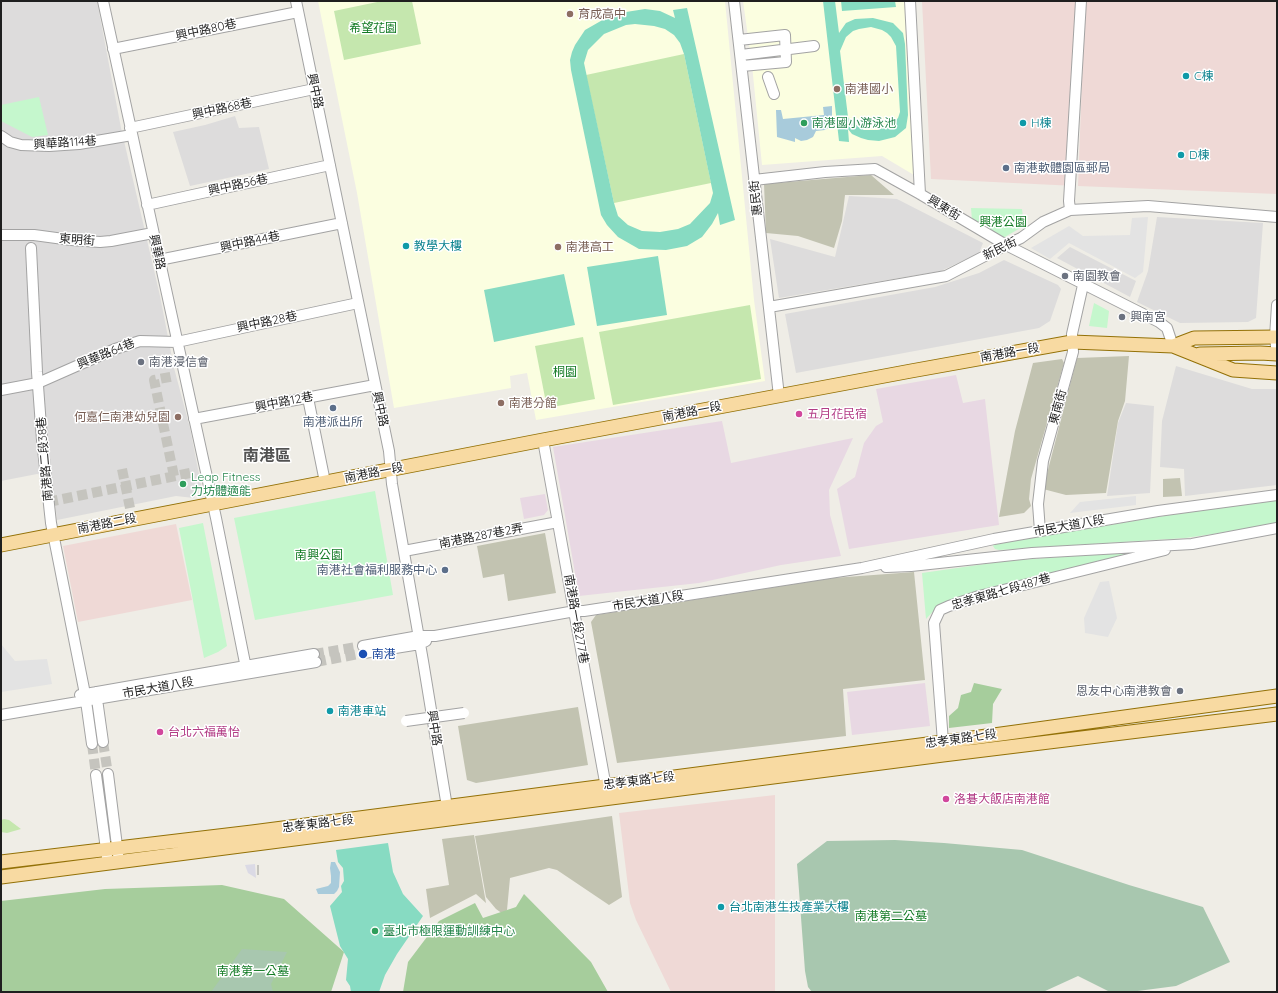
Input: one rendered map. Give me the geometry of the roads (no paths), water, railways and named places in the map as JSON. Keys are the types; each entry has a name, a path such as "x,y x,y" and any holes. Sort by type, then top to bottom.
{"main road":[{"name":"南港路一段","path":"1173,346 1194,338 1276,337"},
{"name":"南港路一段","path":"212,503 1072,342 1173,346 1194,354 1277,354"},
{"path":"1194,354 1232,370 1277,373"},
{"name":"南港路二段","path":"1,545 212,503"},
{"name":"忠孝東路七段","path":"607,792 943,742 1277,696"},
{"name":"忠孝東路七段","path":"1,877 114,863 448,813 607,792 1277,714"},
{"name":"忠孝東路七段","path":"1,862 252,832 448,813"}],"street":[{"name":"興華路","path":"103,1 247,669"},
{"name":"興中路","path":"296,1 389,451 392,484 448,813"},
{"name":"惠民街","path":"734,1 779,396"},
{"path":"910,1 920,194"},
{"path":"1070,210 1069,201 1081,1"},
{"name":"興中路80巷","path":"113,49 298,12"},
{"path":"739,40 784,35 786,62 742,66"},
{"path":"741,55 814,46"},
{"path":"768,77 774,94"},
{"name":"興中路68巷","path":"131,131 314,90"},
{"name":"興華路114巷","path":"1,136 10,142 21,145 49,146 79,144 131,131"},
{"name":"興中路56巷","path":"147,205 330,165"},
{"name":"興東街","path":"754,180 825,172 875,169 1006,245 1083,285 1130,307 1167,328 1173,346"},
{"name":"新民街","path":"768,307 946,276 1021,238 1043,222 1070,210 1148,206 1277,217"},
{"name":"興中路44巷","path":"159,260 342,223"},
{"name":"東明街","path":"1,235 34,235 100,242 153,233"},
{"name":"南港路二段38巷","path":"31,248 42,440 52,535 85,698 92,744"},
{"name":"東南街","path":"1040,530 1038,504 1044,461 1073,352 1072,334 1083,285"},
{"name":"興中路28巷","path":"177,342 358,303"},
{"path":"1277,305 1277,354"},
{"name":"興華路64巷","path":"1,390 38,383 115,348 140,340 177,342"},
{"name":"興中路12巷","path":"194,419 375,385"},
{"path":"308,398 325,482"},
{"name":"南港路一段277巷","path":"543,440 607,792"},
{"name":"市民大道八段","path":"363,649 575,611 584,611 862,568 1040,530 1158,511 1277,495"},
{"name":"南港路287巷2弄","path":"404,551 558,522"},
{"name":"市民大道八段","path":"862,568 911,566 1032,553 1192,544 1277,528"},
{"path":"994,539 990,542 989,547 990,551 995,557"},
{"name":"忠孝東路七段487巷","path":"943,742 934,623 940,610 986,594 1192,544"},
{"name":"市民大道八段","path":"1,715 85,698 315,658"},
{"path":"97,696 103,742"},
{"name":"市民大道八段","path":"1,708 85,698"},
{"path":"406,721 464,713"},
{"path":"108,774 114,863"},
{"path":"96,775 112,848"}],"water":[{"name":"南港國小游泳池","path":"832,106 831,126 825,130 816,131 813,137 801,141 795,138 795,142 777,137 776,110 781,110 783,119 824,115 823,107"},
{"path":"331,862 335,862 340,872 339,887 334,894 318,894 316,889 328,886 331,883"}],"tunnel":[{"path":"174,476 154,380 175,376"},
{"path":"122,469 130,508"},
{"path":"48,502 195,472"},
{"path":"314,654 363,646"},
{"path":"316,662 364,653"},
{"path":"103,742 108,774"},
{"path":"92,744 96,775"}],"place":[{"name":"育成高中","path":"570,14"},
{"name":"C棟","path":"1186,76"},
{"name":"南港國小","path":"837,89"},
{"name":"南港國小游泳池","path":"804,123"},
{"name":"H棟","path":"1023,123"},
{"name":"D棟","path":"1181,155"},
{"name":"南港軟體園區郵局","path":"1006,168"},
{"name":"教學大樓","path":"406,246"},
{"name":"南港高工","path":"558,247"},
{"name":"南園教會","path":"1065,276"},
{"name":"興南宮","path":"1122,317"},
{"name":"南港浸信會","path":"141,362"},
{"name":"南港分館","path":"501,403"},
{"name":"南港派出所","path":"333,408"},
{"name":"五月花民宿","path":"799,414"},
{"name":"何嘉仁南港幼兒園","path":"178,417"},
{"name":"Leap Fitness 力坊體適能","path":"183,484"},
{"name":"南港社會福利服務中心","path":"445,570"},
{"name":"南港","path":"363,654"},
{"name":"恩友中心南港教會","path":"1180,691"},
{"name":"南港車站","path":"330,711"},
{"name":"台北六福萬怡","path":"160,732"},
{"name":"洛碁大飯店南港館","path":"946,799"},
{"name":"台北南港生技產業大樓","path":"721,907"},
{"name":"臺北市極限運動訓練中心","path":"375,931"}],"district":[{"name":"南港區","path":"267,456"}],"park label":[{"name":"希望花園","path":"373,28"},
{"name":"興港公園","path":"1003,222"},
{"name":"桐園","path":"565,372"},
{"name":"南興公園","path":"319,555"},
{"name":"南港第二公墓","path":"891,916"},
{"name":"南港第一公墓","path":"253,971"}]}
